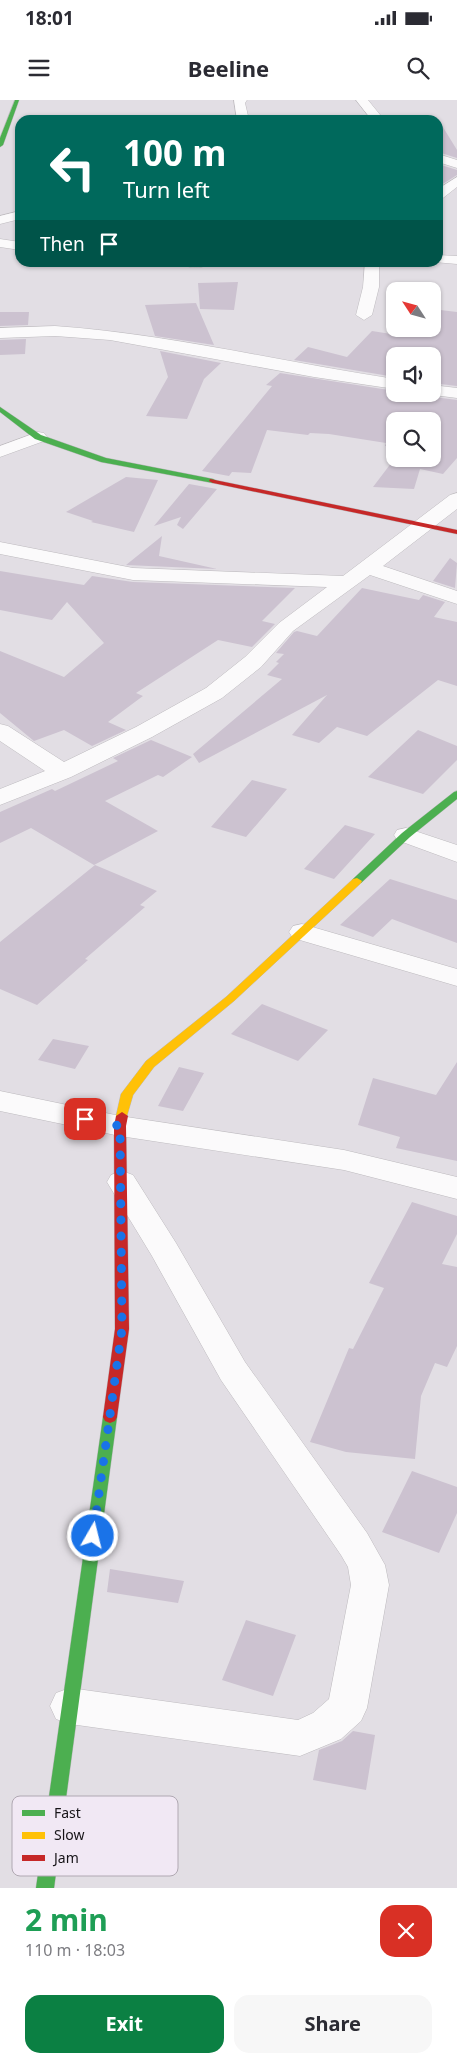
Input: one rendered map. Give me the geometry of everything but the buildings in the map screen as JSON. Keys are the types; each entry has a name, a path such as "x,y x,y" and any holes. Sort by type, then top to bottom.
{"street":[{"path":"0,145 18,100"},
{"path":"241,100 239,102 242,115"},
{"path":"362,100 374,115"},
{"path":"443,160 457,164"},
{"path":"443,192 457,181"},
{"path":"0,220 15,216"},
{"path":"0,243 15,245"},
{"path":"443,260 457,260"},
{"path":"364,315 371,287 372,267"},
{"path":"0,333 55,331 110,335 314,372 386,383"},
{"path":"441,391 457,393"},
{"path":"0,409 38,437 104,460 237,485 457,532"},
{"path":"0,452 38,437"},
{"path":"0,798 63,772 144,732 214,693 253,662 286,627 425,525 457,499"},
{"path":"0,548 133,574 347,582"},
{"path":"367,567 457,598"},
{"path":"0,731 63,772"},
{"path":"58,1796 122,1329 120,1126 127,1094 150,1064 230,999 406,835 457,794"},
{"path":"406,835 457,854"},
{"path":"302,932 457,978"},
{"path":"4,1108 344,1160 457,1188"},
{"path":"70,1706 300,1738 327,1726 347,1708 370,1585 366,1565 354,1544 233,1371 165,1251 122,1182"}],"traffic: fast":[{"path":"0,145 17,100"},
{"path":"0,409 38,437 104,460 213,481"},
{"path":"357,881 406,835 457,794"},
{"path":"58,1796 110,1417"},
{"path":"45,1888 47,1876"}],"traffic: slow":[{"path":"122,1116 127,1094 150,1064 230,999 357,881"}],"traffic: jam":[{"path":"213,481 457,532"},
{"path":"110,1417 122,1329 120,1126 122,1116"}],"route":[{"path":"85,1119 120,1126 122,1182 122,1329 93,1536"}]}
